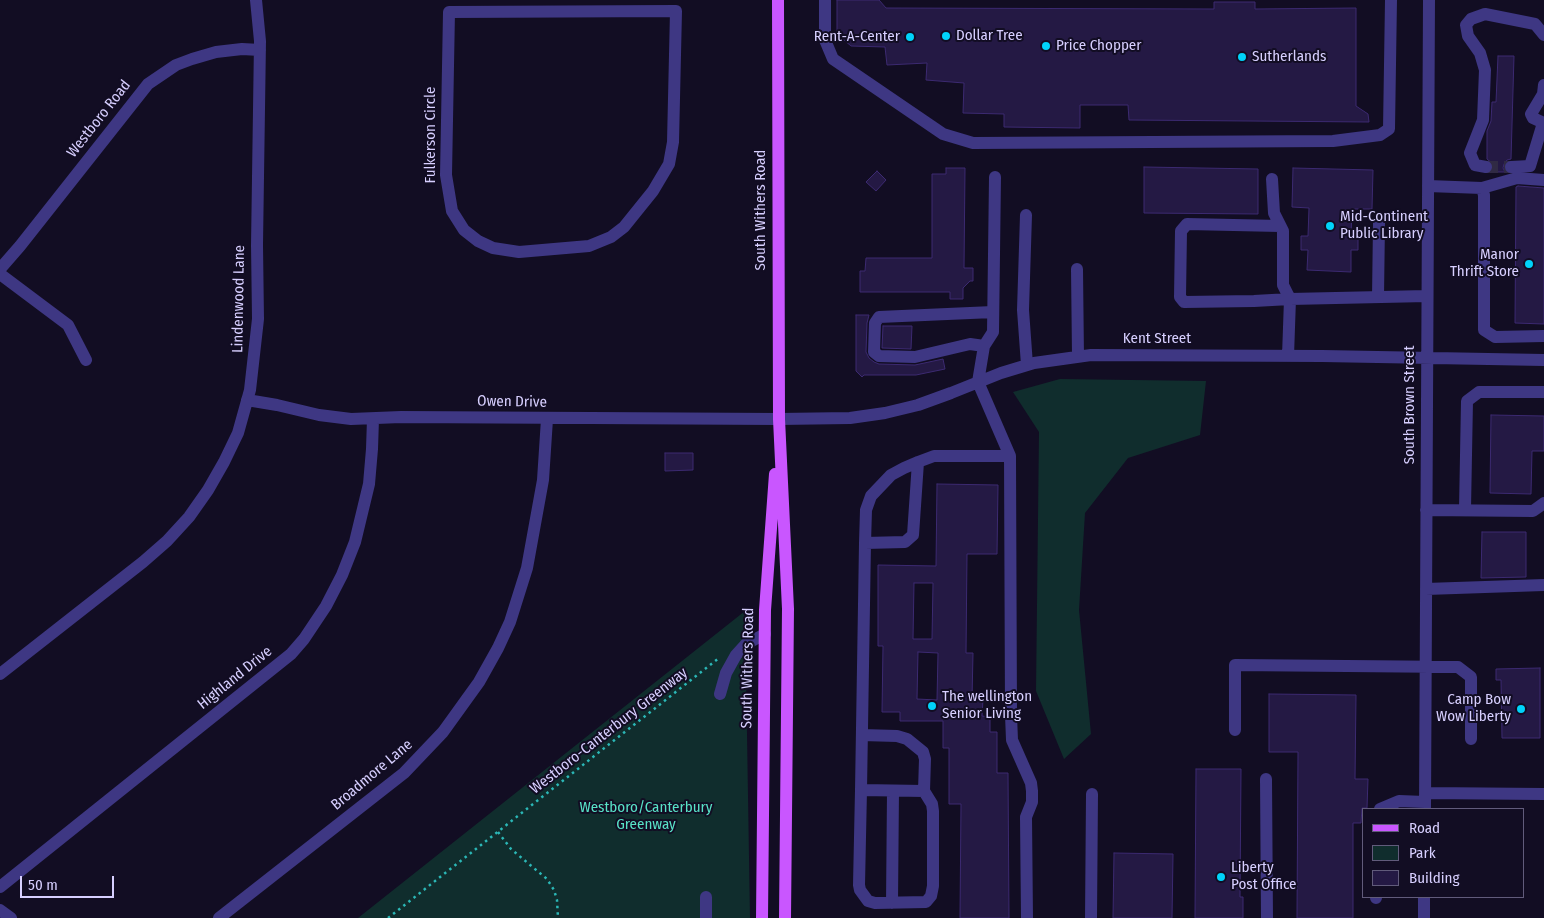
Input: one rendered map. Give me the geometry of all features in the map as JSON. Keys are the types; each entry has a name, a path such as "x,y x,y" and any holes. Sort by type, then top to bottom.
{"main road":[{"name":"South Withers Road","path":"778,0 779,419 788,609 785,918"},
{"name":"South Withers Road","path":"762,918 765,634 779,419"}],"street":[{"name":"Lindenwood Lane","path":"0,674 167,541 189,517 208,490 238,433 247,400 254,360 258,319 256,245 260,50 256,0"},
{"path":"825,0 824,40 833,59 944,134 973,143 1333,141 1380,135 1389,129 1390,0"},
{"name":"South Brown Street","path":"1425,801 1429,0"},
{"name":"Fulkerson Circle","path":"676,6 673,142 669,164 654,191 624,227 612,237 589,246 519,252 493,248 470,236 452,211 446,175 449,12 676,6"},
{"path":"1486,167 1474,165 1470,153 1483,120 1486,70 1480,53 1468,36 1466,24 1471,19 1485,14 1535,24 1544,35"},
{"name":"Westboro Road","path":"0,269 148,84 176,65 192,59 216,52 242,49 260,50"},
{"path":"1511,167 1530,166 1543,123 1533,118 1531,114 1542,94 1544,85"},
{"path":"994,177 993,332 984,346 978,382 1010,456 1010,716 1012,740 1031,783 1032,791 1032,802 1026,818 1027,918"},
{"path":"1428,186 1482,188 1517,178 1544,180"},
{"path":"1272,179 1274,213 1283,231 1283,285 1290,299 1288,356"},
{"path":"1482,188 1484,195 1484,330 1494,337 1544,336"},
{"path":"1026,215 1023,310 1027,365"},
{"path":"1378,297 1379,223"},
{"path":"1280,226 1187,224 1181,231 1180,297 1184,302 1427,296"},
{"path":"1077,269 1078,357"},
{"path":"0,274 68,325 86,360"},
{"path":"984,346 970,344 915,357 879,356 874,352 875,324 879,317 993,312"},
{"name":"Kent Street","path":"779,419 850,418 884,413 918,405 1027,365 1091,355 1544,360"},
{"path":"1465,509 1467,400 1479,392 1544,392"},
{"name":"Owen Drive","path":"247,400 319,415 351,419 401,417 779,419"},
{"name":"Highland Drive","path":"0,887 291,654 304,639 326,606 342,575 355,542 369,484 373,419"},
{"name":"Broadmore Lane","path":"219,918 404,773 444,732 479,682 510,622 527,568 544,480 547,419"},
{"path":"862,734 897,736 907,739 920,748 925,759 924,792 934,811 933,886 931,896 926,902 875,903 868,900 860,890 861,790 865,543 866,510 871,496 891,475 934,456 1010,456"},
{"path":"865,543 905,542 913,535 918,462"},
{"path":"1426,510 1533,511 1544,503"},
{"path":"1426,588 1544,585"},
{"path":"720,694 726,673 736,655 746,644 765,634"},
{"path":"1235,730 1235,664 1458,667 1471,677 1471,739"},
{"path":"1266,779 1267,918"},
{"path":"861,790 924,792"},
{"path":"892,903 893,791"},
{"path":"1091,918 1092,794"},
{"path":"1382,808 1399,801 1544,794"},
{"path":"706,897 706,918"},
{"path":"1424,898 1424,918"},
{"path":"0,910 11,918"}],"path":[{"name":"Westboro-Canterbury Greenway","path":"388,918 726,654"},
{"path":"498,832 511,850 547,879 554,890 558,918"}],"green space":[{"path":"1060,379 1206,381 1200,435 1128,458 1085,513 1079,610 1091,734 1064,759 1036,691 1039,432 1013,392"},
{"name":"Westboro/Canterbury Greenway","path":"745,611 750,918 358,918"}],"building":[{"path":"837,0 879,0 886,8 1214,9 1214,2 1255,2 1255,9 1356,8 1356,106 1368,114 1369,122 1129,120 1128,105 1080,105 1080,128 1004,127 1004,114 963,113 964,83 926,80 927,63 887,65 885,47 851,46 837,34"},
{"path":"1498,56 1514,56 1511,159 1507,160 1504,164 1505,172 1492,172 1493,164 1487,159 1487,131 1491,121 1492,102 1496,102"},
{"path":"1144,167 1258,169 1258,214 1144,213"},
{"path":"946,168 965,168 964,268 973,268 973,281 970,281 963,288 963,299 950,299 950,292 860,292 860,271 865,271 866,258 932,258 932,174 946,174"},
{"name":"Mid-Continent Public Library","path":"1293,168 1373,170 1372,209 1352,209 1351,236 1358,236 1358,250 1351,250 1351,272 1307,270 1308,250 1301,250 1301,236 1308,236 1309,208 1292,207"},
{"path":"877,171 886,180 876,191 866,182"},
{"path":"1516,187 1544,188 1544,324 1515,323"},
{"path":"856,315 869,315 866,352 874,362 879,364 915,365 943,359 945,369 916,375 864,375 862,377 856,371"},
{"path":"883,326 912,326 911,349 882,348"},
{"path":"1491,415 1544,416 1544,451 1532,451 1531,494 1490,493"},
{"path":"665,453 693,453 693,470 665,471"},
{"name":"The wellington Senior Living","path":"937,484 998,485 997,554 967,554 966,653 973,653 972,699 983,699 982,716 990,717 990,732 997,732 997,773 1008,773 1009,918 960,918 961,804 949,804 949,748 943,748 943,721 900,721 900,712 882,712 883,646 878,646 878,565 936,566","holes":["914,583 933,583 932,639 913,639","918,652 938,653 937,700 917,699"]},
{"path":"1482,532 1526,532 1526,577 1481,578"},
{"name":"Camp Bow Wow Liberty","path":"1540,668 1540,738 1502,738 1501,680 1496,680 1496,669"},
{"path":"1269,694 1356,695 1355,779 1368,779 1367,808 1362,808 1361,823 1353,823 1353,918 1297,918 1298,752 1269,752"},
{"path":"1196,769 1241,769 1240,897 1243,897 1243,918 1195,918"},
{"path":"1114,853 1173,854 1172,918 1113,918"}],"tunnel":[{"path":"1486,167 1511,167"}],"place":[{"name":"Dollar Tree","path":"946,36"},
{"name":"Rent-A-Center","path":"910,37"},
{"name":"Price Chopper","path":"1046,46"},
{"name":"Sutherlands","path":"1242,57"},
{"name":"Mid-Continent Public Library","path":"1330,226"},
{"name":"Manor Thrift Store","path":"1529,264"},
{"name":"The wellington Senior Living","path":"932,706"},
{"name":"Camp Bow Wow Liberty","path":"1521,709"},
{"name":"Liberty Post Office","path":"1221,877"}]}
